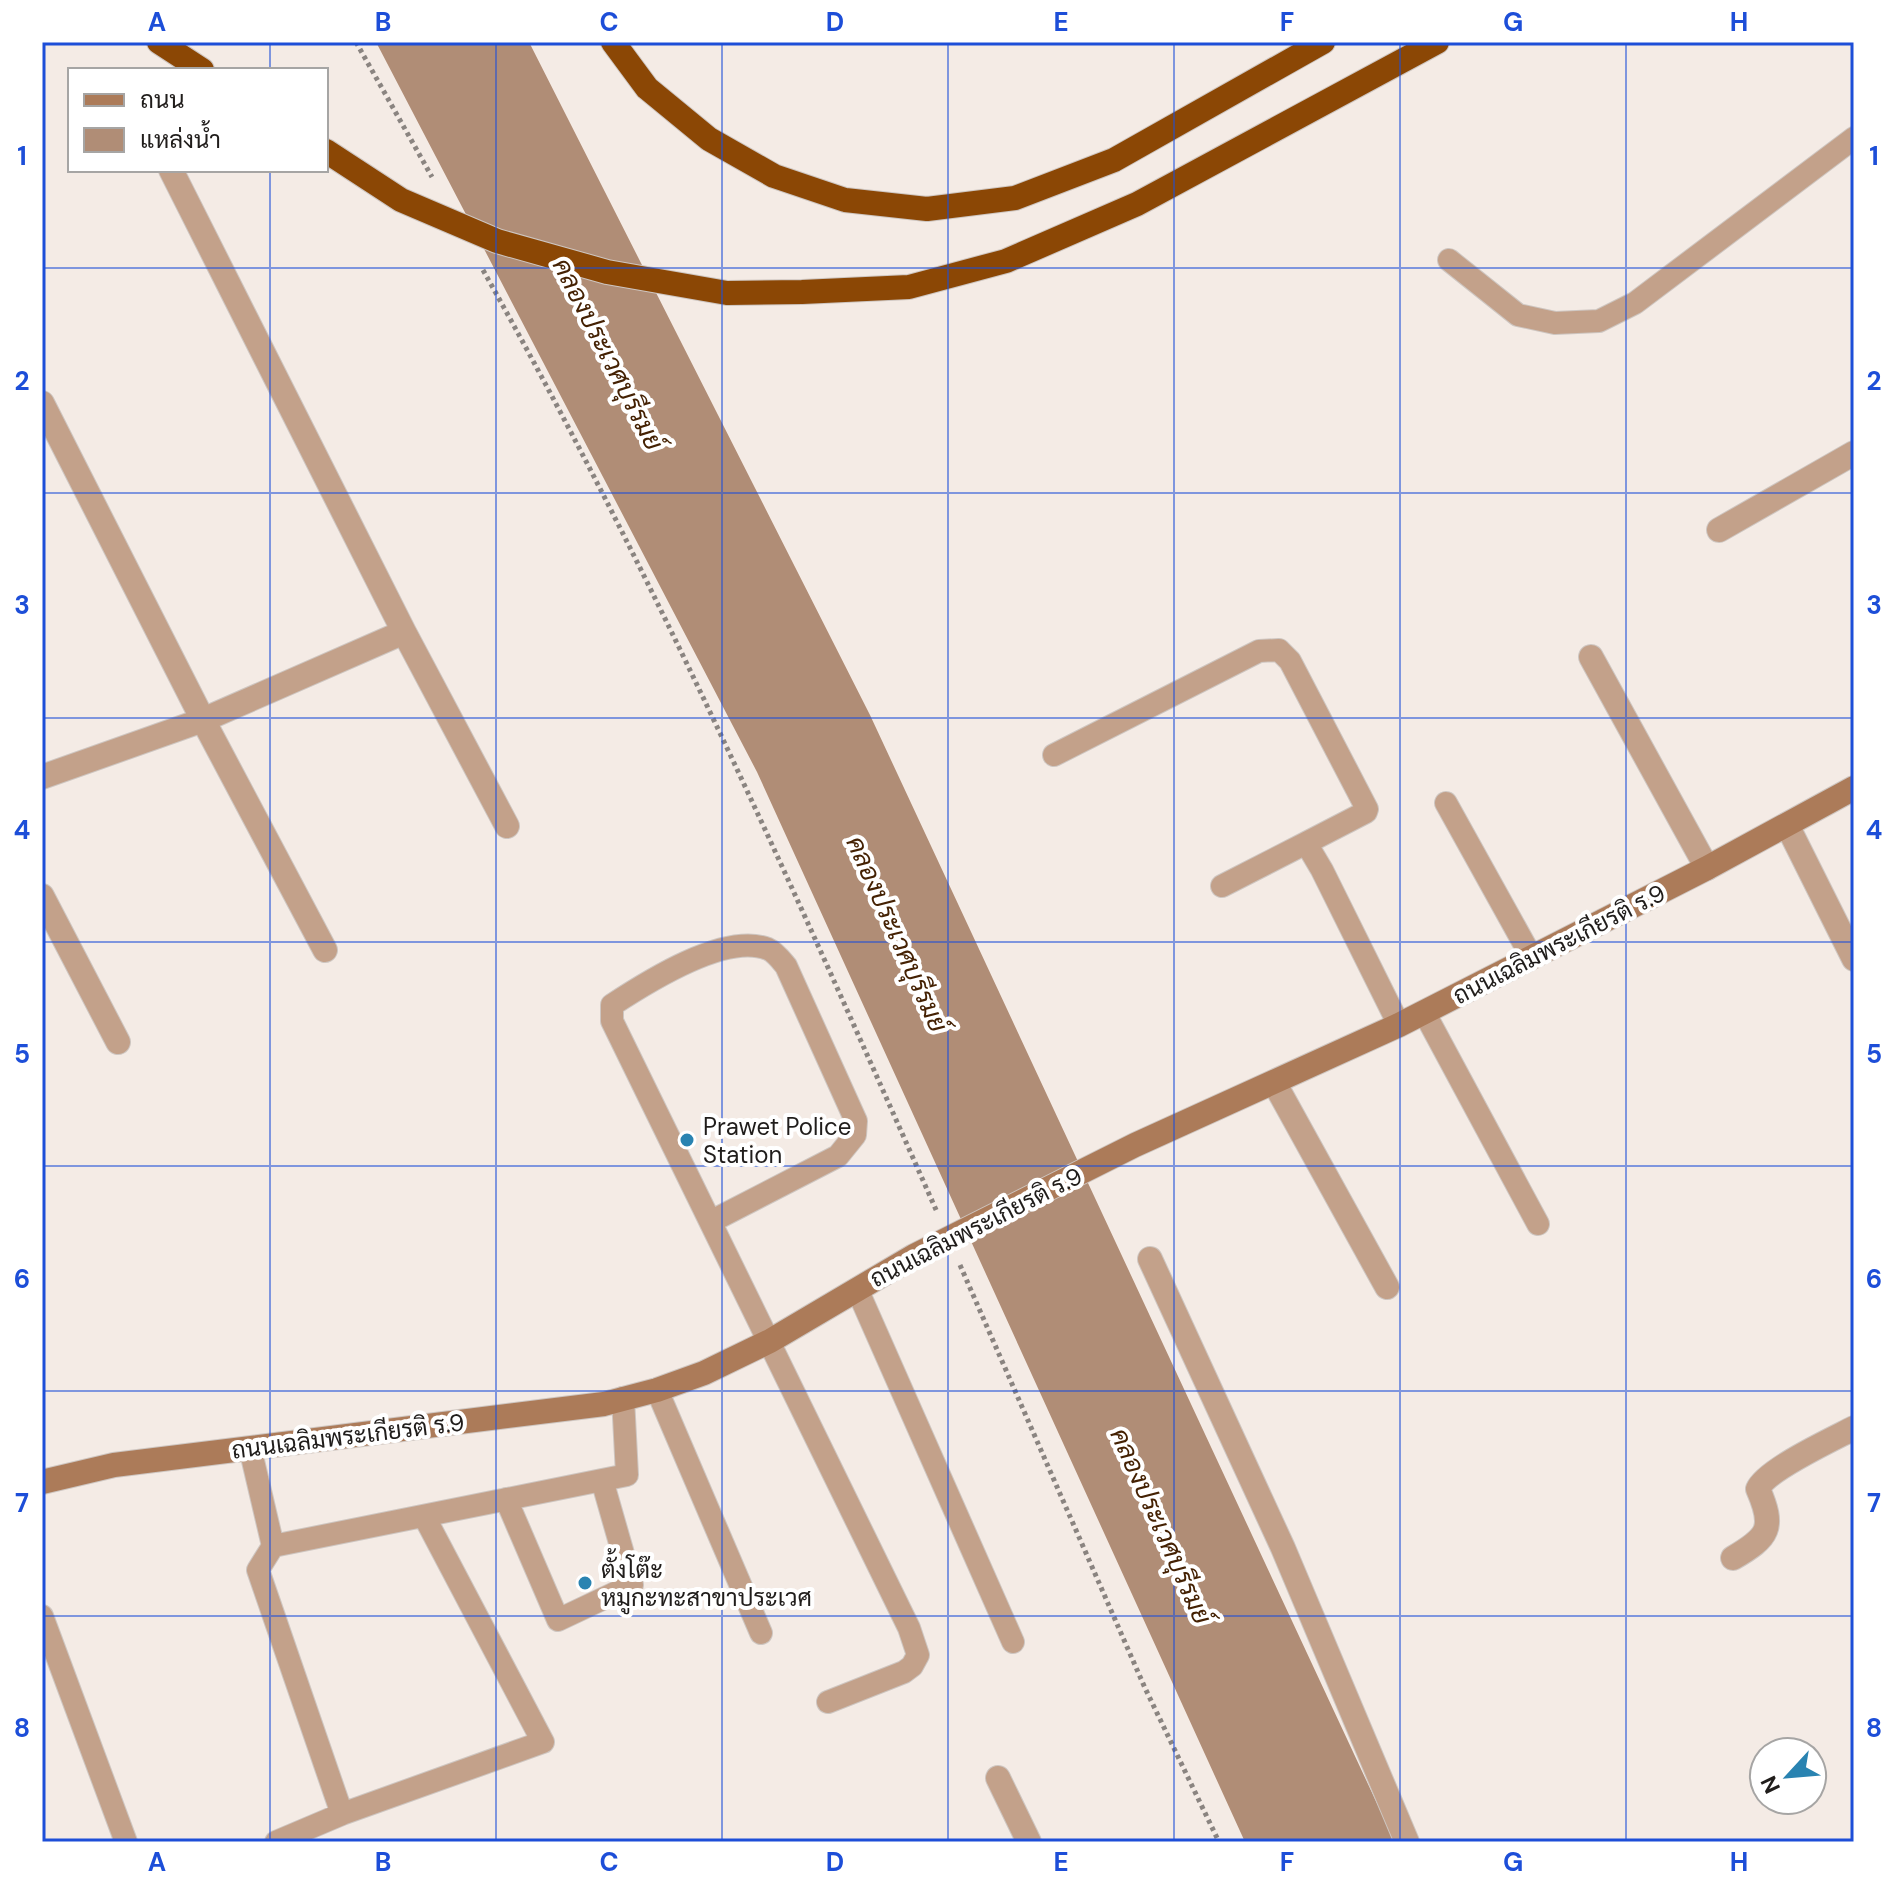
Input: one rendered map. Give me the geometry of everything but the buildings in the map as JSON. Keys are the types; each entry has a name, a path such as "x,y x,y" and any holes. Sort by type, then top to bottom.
{"highway":[{"path":"159,42 199,68"},
{"path":"613,42 647,88 709,139 774,176 845,200 927,209 1015,198 1114,160 1323,42"},
{"path":"328,152 401,200 497,241 607,272 727,293 909,287 1006,261 1137,204 1437,42"}],"street":[{"path":"172,172 404,632 507,826"},
{"path":"42,403 203,720 325,950"},
{"path":"1719,530 1854,453"},
{"path":"42,777 203,720 404,632"},
{"path":"1591,657 1707,868"},
{"name":"ถนนเฉลิมพระเกียรติ ร.9","path":"42,1482 114,1465 604,1404 704,1373 770,1341 914,1256 1135,1145 1275,1084 1399,1025 1707,868 1854,788"},
{"path":"1787,825 1854,959"},
{"path":"42,896 118,1042"},
{"path":"1275,1084 1387,1287"},
{"path":"1150,1259 1283,1548 1407,1842"},
{"path":"1733,1558 1759,1542 1769,1521 1758,1489 1760,1483 1786,1465 1854,1428"},
{"path":"998,1778 1029,1842"}],"lane":[{"path":"1449,260 1518,315 1555,323 1599,321 1635,303 1854,138"},
{"path":"1054,755 1259,651 1279,650 1290,661 1367,809 1222,886"},
{"path":"1446,803 1532,958"},
{"path":"1306,843 1399,1025"},
{"path":"712,1221 838,1156 855,1135 856,1121 786,966 767,948 713,951 648,982 612,1005 612,1021 909,1628 918,1655 904,1672 828,1702"},
{"path":"1424,1012 1538,1224"},
{"path":"857,1289 1013,1642"},
{"path":"657,1390 761,1633"},
{"path":"273,1546 627,1475 623,1398"},
{"path":"250,1448 273,1546 258,1570 342,1814"},
{"path":"506,1499 558,1620 632,1585 602,1480"},
{"path":"276,1842 342,1814 543,1742 424,1516"},
{"path":"42,1616 50,1659 126,1842"}],"water":[{"name":"คลองประเวศบุรีรมย์","path":"376,42 529,42 870,715 1395,1842 1245,1842 757,772"}],"place":[{"name":"Prawet Police Station","path":"687,1140"},
{"name":"ตั้งโต๊ะ หมูกะทะสาขาประเวศ","path":"585,1583"}]}
